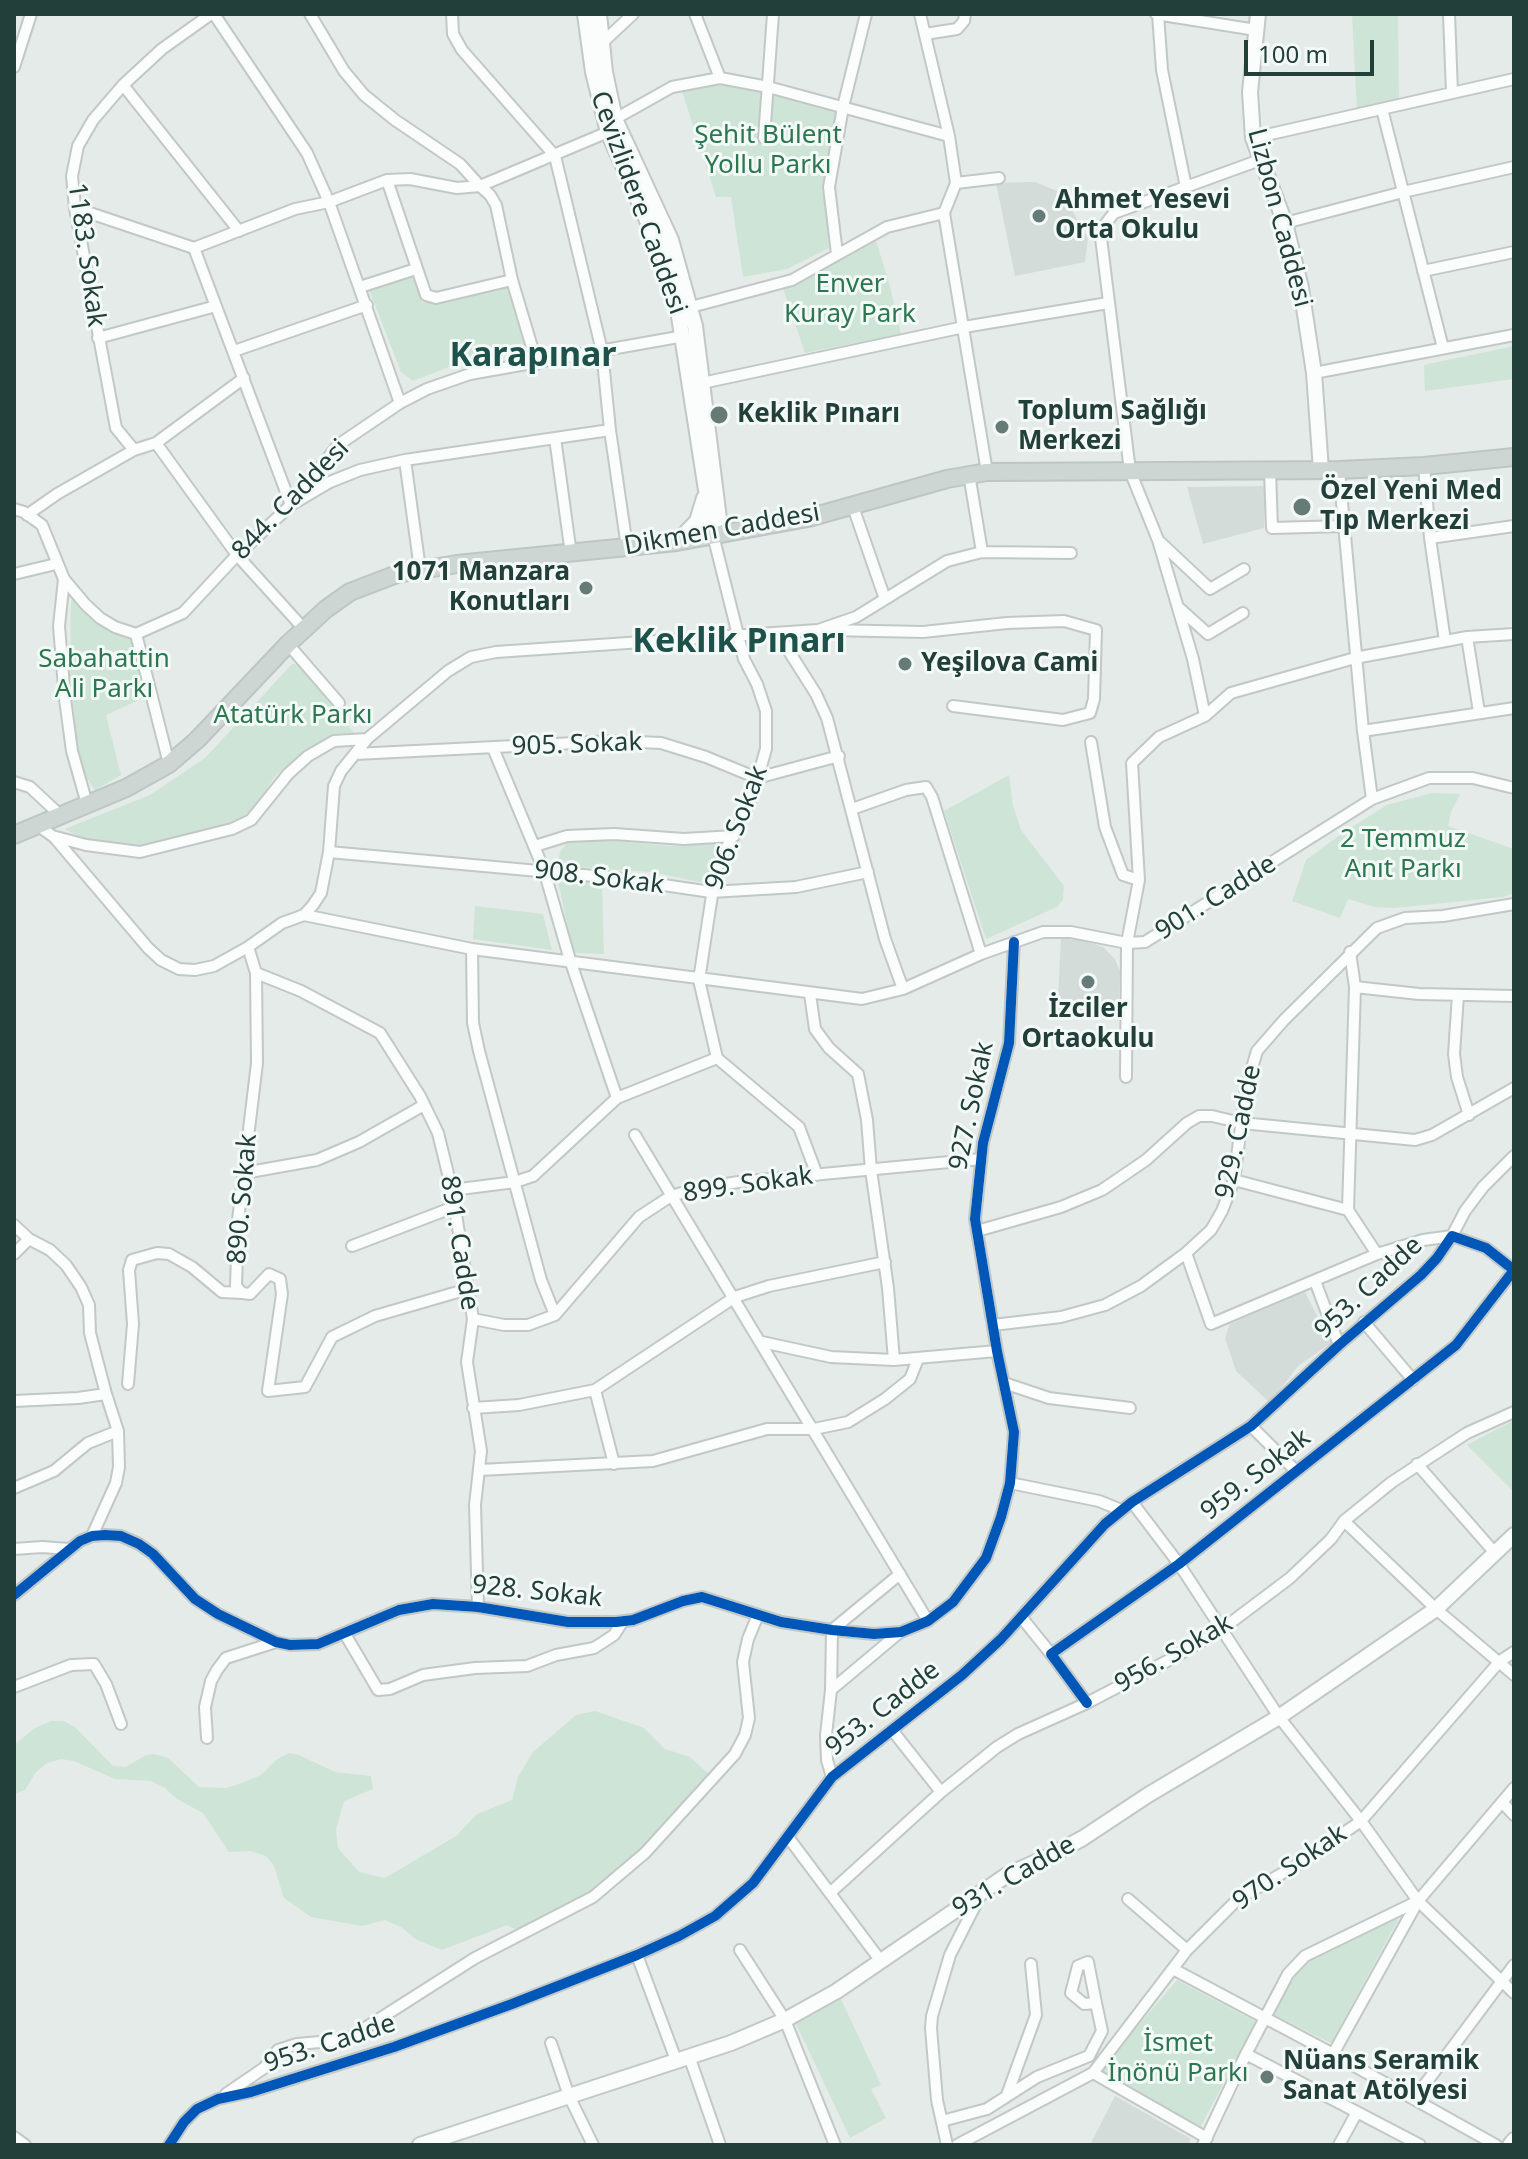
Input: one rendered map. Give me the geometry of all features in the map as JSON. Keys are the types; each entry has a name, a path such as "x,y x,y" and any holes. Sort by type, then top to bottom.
{"main road":[{"name":"Cevizlidere Caddesi","path":"585,14 593,72 665,261 697,384 717,535"},
{"name":"Cevizlidere Caddesi","path":"599,14 611,125 671,240 691,307 705,493 717,535"},
{"name":"Lizbon Caddesi","path":"1257,20 1250,92 1253,138 1285,223 1301,288 1314,373 1321,470"},
{"name":"Dikmen Caddesi","path":"14,835 126,788 169,764 197,740 288,644 326,609 350,592 376,580 420,569 677,542 717,535 808,518 852,504 987,472 1339,470 1514,457"},
{"path":"677,542 697,521 705,493"},
{"name":"931. Cadde","path":"420,2145 731,2043 785,2020 837,1991 1007,1875 1083,1838 1148,1795 1279,1717 1436,1609 1514,1535"},
{"path":"1510,2145 1514,2140"}],"street":[{"path":"14,67 31,14"},
{"path":"213,14 307,153 329,202 400,403"},
{"name":"1183. Sokak","path":"134,450 116,428 75,208 72,176 78,146 93,120 123,85 162,49 213,14"},
{"path":"310,14 344,71 364,95 460,164 490,195 496,205 512,280 537,364"},
{"path":"452,14 453,34 462,50 555,156 602,351 627,547"},
{"path":"602,43 633,14"},
{"path":"695,14 720,78"},
{"path":"764,138 773,14"},
{"path":"837,254 829,187 843,107 866,14"},
{"path":"920,14 949,136 956,183 944,213 987,472"},
{"path":"925,34 957,29 965,14"},
{"path":"1186,187 1162,70 1158,14 1257,20 1269,14"},
{"path":"1449,14 1452,93"},
{"path":"75,208 194,248 295,209 329,202 387,180 410,179 457,188 480,186 555,156 672,87 720,78 768,87 949,136"},
{"path":"1253,138 1514,79"},
{"path":"123,85 239,231"},
{"path":"1382,109 1443,348"},
{"path":"1205,716 1193,659 1158,540 1130,471 1101,238 1107,219 1114,213 1260,160"},
{"path":"1285,223 1514,167"},
{"path":"956,183 999,178"},
{"path":"387,180 423,293 432,298 512,280"},
{"path":"691,307 792,280 887,227 944,213"},
{"path":"194,248 291,505 330,482 360,470 405,460 610,430"},
{"path":"1423,271 1514,252"},
{"path":"360,287 416,269"},
{"path":"697,384 964,327 1108,303"},
{"path":"234,351 367,305"},
{"path":"98,338 216,306"},
{"path":"1314,373 1514,335"},
{"name":"844. Caddesi","path":"136,634 183,613 237,555 291,505 338,445 400,403 427,389 470,374 684,336"},
{"path":"27,515 134,450 156,443 244,378"},
{"path":"555,438 571,554"},
{"path":"156,443 237,555 304,629"},
{"path":"405,460 420,569"},
{"path":"1424,466 1430,538 1445,641"},
{"path":"1339,470 1355,658 1372,799"},
{"path":"1270,471 1272,528 1344,526"},
{"path":"969,474 982,552"},
{"path":"852,504 885,599"},
{"path":"14,509 42,525 64,579 100,618 136,634 169,764"},
{"path":"1430,538 1514,526"},
{"name":"906. Sokak","path":"717,535 737,634 766,711 766,749 734,836 716,869 711,892 699,980 717,1058"},
{"path":"1158,540 1210,589 1244,569"},
{"path":"818,630 856,617 947,561 982,552 1071,553"},
{"path":"14,574 56,564"},
{"path":"64,579 59,626 65,699 72,751 87,804"},
{"path":"1176,605 1208,634 1243,613"},
{"path":"37,825 54,837 161,960 179,969 195,970 214,966 282,923 304,915 321,893 329,852 334,786 341,771 367,739 448,671 482,654 818,630 923,632 1007,623 1064,621 1096,630 1094,699 1090,713 1063,720 953,706"},
{"path":"778,634 816,694 827,718 885,939 903,989"},
{"path":"1126,1077 1127,943 1139,880 1132,763 1159,737 1205,716 1231,693 1355,658 1467,637 1514,634"},
{"path":"1467,637 1479,712"},
{"path":"288,644 339,703"},
{"path":"1363,731 1514,708"},
{"path":"54,837 140,852 232,829 251,820 288,774 308,756 334,741 367,739"},
{"name":"905. Sokak","path":"355,754 615,741 661,743 757,778"},
{"path":"1091,742 1105,827 1123,875 1139,880"},
{"path":"493,748 544,870 570,960 617,1098"},
{"path":"757,778 839,756"},
{"name":"901. Cadde","path":"304,915 472,949 862,999 903,989 981,954 1043,932 1071,932 1127,943 1145,942 1372,799 1429,778 1473,778 1514,788"},
{"path":"14,782 30,787 60,815"},
{"path":"852,809 906,790 926,787 932,797 981,954"},
{"path":"535,846 567,836 614,834 684,839 734,836"},
{"name":"908. Sokak","path":"329,852 544,870 711,892 796,887 868,872"},
{"name":"929. Cadde","path":"993,1325 1061,1317 1105,1305 1141,1286 1211,1230 1234,1180 1246,1088 1257,1051 1350,952 1377,928 1390,921 1514,904"},
{"name":"927. Sokak","path":"993,1325 975,1219 981,1159 1009,1043 1014,942"},
{"name":"890. Sokak","path":"248,947 256,973 257,1063 238,1220 236,1286 242,1293 250,1294 269,1274 280,1279 282,1294 268,1391 305,1387 332,1337 375,1316 468,1289"},
{"path":"472,949 473,1023 541,1280 555,1315 528,1325 504,1325 473,1319"},
{"path":"1350,952 1355,987 1348,1210 1377,1254"},
{"name":"891. Cadde","path":"256,973 301,991 380,1033 438,1133 452,1190 473,1319 467,1362 481,1451 475,1505 478,1607"},
{"path":"1355,987 1419,994 1514,996"},
{"path":"810,994 815,1029 829,1048 858,1074 885,1262 894,1360"},
{"path":"1458,995 1454,1054 1457,1077 1469,1115"},
{"path":"452,1190 515,1182 533,1176 617,1098 717,1058 799,1127 817,1175"},
{"path":"977,1231 1061,1207 1102,1190 1146,1160 1199,1116 1415,1140 1432,1135 1514,1088"},
{"path":"244,1173 317,1160 359,1142 424,1105"},
{"path":"635,1135 928,1621"},
{"path":"1186,1253 1211,1324 1377,1254 1423,1240 1452,1236 1483,1187 1514,1156"},
{"name":"899. Sokak","path":"555,1315 639,1217 671,1196 738,1182 981,1159"},
{"path":"1234,1180 1348,1210"},
{"path":"352,1246 454,1207"},
{"path":"14,1225 29,1239 50,1250 66,1265 81,1287 89,1305 90,1333 118,1431 118,1475 92,1536 69,1549 14,1595"},
{"name":"953. Cadde","path":"169,2145 197,2109 218,2099 251,2092 394,2047 637,1955 679,1936 734,1902 753,1883 832,1777 962,1675 1022,1618 1121,1510 1251,1426 1364,1322 1421,1275 1452,1236 1486,1248 1514,1270"},
{"path":"14,1254 29,1239"},
{"path":"128,1384 133,1324 129,1270 132,1260 157,1253 169,1254 192,1267 222,1292 242,1293"},
{"path":"473,1408 519,1405 595,1390 735,1297 769,1286 885,1262"},
{"name":"959. Sokak","path":"1051,1654 1179,1564 1413,1380 1468,1332 1514,1270"},
{"name":"953. Cadde","path":"1315,1281 1339,1345"},
{"path":"1364,1322 1413,1380"},
{"name":"928. Sokak","path":"92,1536 121,1536 139,1544 153,1554 195,1599 218,1614 276,1642 290,1645 318,1644 373,1619 419,1605 478,1607 568,1622 623,1621 702,1597 781,1622 874,1634 901,1632 928,1621 953,1602 986,1558 1001,1517 1010,1483 1014,1432 993,1325"},
{"path":"762,1342 831,1357 894,1360 997,1351"},
{"path":"480,1470 653,1461 767,1429 814,1429 848,1422 910,1379 918,1359"},
{"path":"1004,1383 1049,1398 1130,1408"},
{"path":"595,1390 614,1464"},
{"path":"14,1401 106,1394"},
{"name":"956. Sokak","path":"831,1892 941,1792 1018,1734 1087,1703 1221,1630 1290,1578 1331,1539 1344,1521 1417,1464 1467,1433 1514,1412"},
{"path":"1251,1426 1296,1471"},
{"path":"14,1488 54,1471 88,1443 118,1431"},
{"path":"1417,1464 1495,1553"},
{"path":"1010,1483 1099,1501 1121,1510"},
{"path":"1132,1502 1179,1564 1279,1717 1361,1821 1418,1901 1514,1993"},
{"path":"1344,1521 1436,1609 1514,1675"},
{"path":"14,1549 69,1549"},
{"path":"832,1777 827,1760 826,1735 831,1690 832,1630 900,1574"},
{"path":"218,2099 264,2068 278,2050 297,2044 351,2037 475,1958 593,1897 645,1853 735,1754 745,1735 749,1718 743,1662 758,1615"},
{"path":"1022,1618 1087,1703"},
{"path":"345,1634 378,1690 390,1689 423,1675 475,1668 527,1666 556,1655 594,1648 614,1635 623,1621"},
{"path":"831,1690 901,1632"},
{"path":"207,1738 205,1707 217,1670 226,1658 276,1642"},
{"name":"970. Sokak","path":"957,2145 1093,2073 1187,1950 1238,1899 1300,1863 1361,1821 1500,1661 1514,1652"},
{"path":"14,1687 71,1665 94,1664 106,1684 121,1724"},
{"path":"892,1730 941,1792"},
{"path":"1333,2054 1418,1901 1514,1788"},
{"path":"1502,1802 1514,1815"},
{"path":"788,1837 880,1960"},
{"path":"947,2145 937,2100 932,2016 950,1955 982,1891"},
{"path":"1128,1899 1187,1950"},
{"path":"1093,2073 1205,2141 1288,1974 1305,1956 1418,1901"},
{"path":"740,1950 785,2020 835,2145"},
{"path":"637,1955 720,2145"},
{"path":"1007,2095 1036,2015 1031,1964"},
{"path":"1414,2099 1514,1965"},
{"path":"1173,1969 1496,2145"},
{"path":"942,2121 987,2109 1037,2077 1089,2056 1102,2031 1096,2003"},
{"path":"551,2043 569,2096 593,2145"},
{"path":"1246,2054 1420,2145"},
{"path":"1339,2145 1357,2112"},
{"path":"14,2137 25,2145"}],"shaded area":[{"name":"Ahmet Yesevi Orta Okulu","path":"1035,182 1062,193 1088,238 1085,262 1015,276 996,183"},
{"path":"1265,486 1264,528 1203,544 1187,487"},
{"name":"İzciler Ortaokulu","path":"1061,937 1073,937 1103,947 1115,959 1120,972 1118,1015 1057,1017"},
{"path":"1305,1292 1331,1343 1298,1366 1270,1403 1236,1371 1225,1338 1230,1324"},
{"path":"1115,2096 1191,2139 1188,2145 1090,2145"}],"green space":[{"path":"1352,14 1398,14 1399,102 1357,111"},
{"name":"Şehit Bülent Yollu Parkı","path":"720,82 775,91 836,109 823,181 829,248 787,269 743,277 731,197 716,197 681,88"},
{"name":"Enver Kuray Park","path":"876,241 901,334 805,353 783,288 795,285"},
{"path":"414,273 422,303 506,282 528,349 464,361 413,381 401,372 368,287"},
{"path":"1514,346 1514,379 1425,391 1424,365"},
{"name":"Sabahattin Ali Parkı","path":"76,600 98,624 123,637 132,637 143,698 106,715 121,775 95,790 84,774 76,737 70,677 71,601"},
{"name":"Atatürk Parkı","path":"292,664 300,665 354,733 334,734 307,750 275,776 253,810 233,822 186,838 151,845 106,845 65,829 150,795 205,758"},
{"path":"1009,775 1013,806 1021,830 1064,886 1063,900 1057,907 986,939 944,811"},
{"name":"2 Temmuz Anıt Parkı","path":"1432,793 1460,794 1448,826 1514,849 1514,893 1503,897 1394,908 1375,907 1348,899 1340,918 1292,901 1306,860 1387,805"},
{"path":"592,839 671,846 722,842 704,883 652,872 562,866 560,852 567,843"},
{"path":"558,881 602,883 604,954 573,953"},
{"path":"475,906 543,914 552,950 473,939"},
{"path":"1514,1420 1514,1492 1467,1445"},
{"path":"595,1711 644,1728 665,1749 690,1757 713,1778 593,1897 522,1933 507,1925 442,1950 417,1940 401,1927 385,1920 362,1926 311,1917 284,1898 274,1866 266,1856 250,1851 229,1852 203,1813 151,1781 115,1779 74,1761 61,1759 47,1763 36,1772 25,1790 14,1794 14,1745 35,1728 51,1721 64,1721 75,1727 113,1766 126,1767 146,1755 154,1754 168,1758 199,1787 226,1788 239,1784 261,1775 276,1760 289,1753 299,1755 335,1772 371,1776 373,1789 344,1801 336,1829 338,1848 359,1872 385,1878 456,1836 477,1814 512,1800 518,1777 533,1752 576,1715"},
{"path":"1399,1918 1331,2043 1272,2014 1302,1965"},
{"name":"İsmet İnönü Parkı","path":"1177,1980 1256,2022 1199,2130 1104,2079 1103,2067"},
{"path":"841,1999 881,2085 871,2089 886,2118 850,2138 796,2024"}],"cycle path":[{"path":"14,1595 80,1541 105,1535 121,1536 139,1544 153,1554 195,1599 218,1614 276,1642 290,1645 318,1644 399,1610 433,1604 478,1607 568,1622 616,1622 633,1620 702,1597 781,1622 832,1630 874,1634 901,1632 928,1621 953,1602 986,1558 1010,1483 1014,1432 975,1219 983,1143 1009,1043 1014,942"},
{"path":"169,2145 197,2109 218,2099 251,2092 394,2047 512,2004 637,1955 715,1916 753,1883 832,1777 962,1675 1001,1639 1105,1524 1132,1502 1251,1426 1421,1275 1452,1236 1486,1248 1514,1270 1456,1345 1179,1564 1051,1654 1087,1703"}],"place":[{"name":"Ahmet Yesevi Orta Okulu","path":"1039,216"},
{"name":"Keklik Pınarı","path":"719,415"},
{"name":"Toplum Sağlığı Merkezi","path":"1002,427"},
{"name":"Özel Yeni Med Tıp Merkezi","path":"1302,507"},
{"name":"1071 Manzara Konutları","path":"586,588"},
{"name":"Yeşilova Cami","path":"905,664"},
{"name":"İzciler Ortaokulu","path":"1088,982"},
{"name":"Nüans Seramik Sanat Atölyesi","path":"1267,2077"}],"district":[{"name":"Karapınar","path":"533,356"},
{"name":"Keklik Pınarı","path":"739,642"}]}
